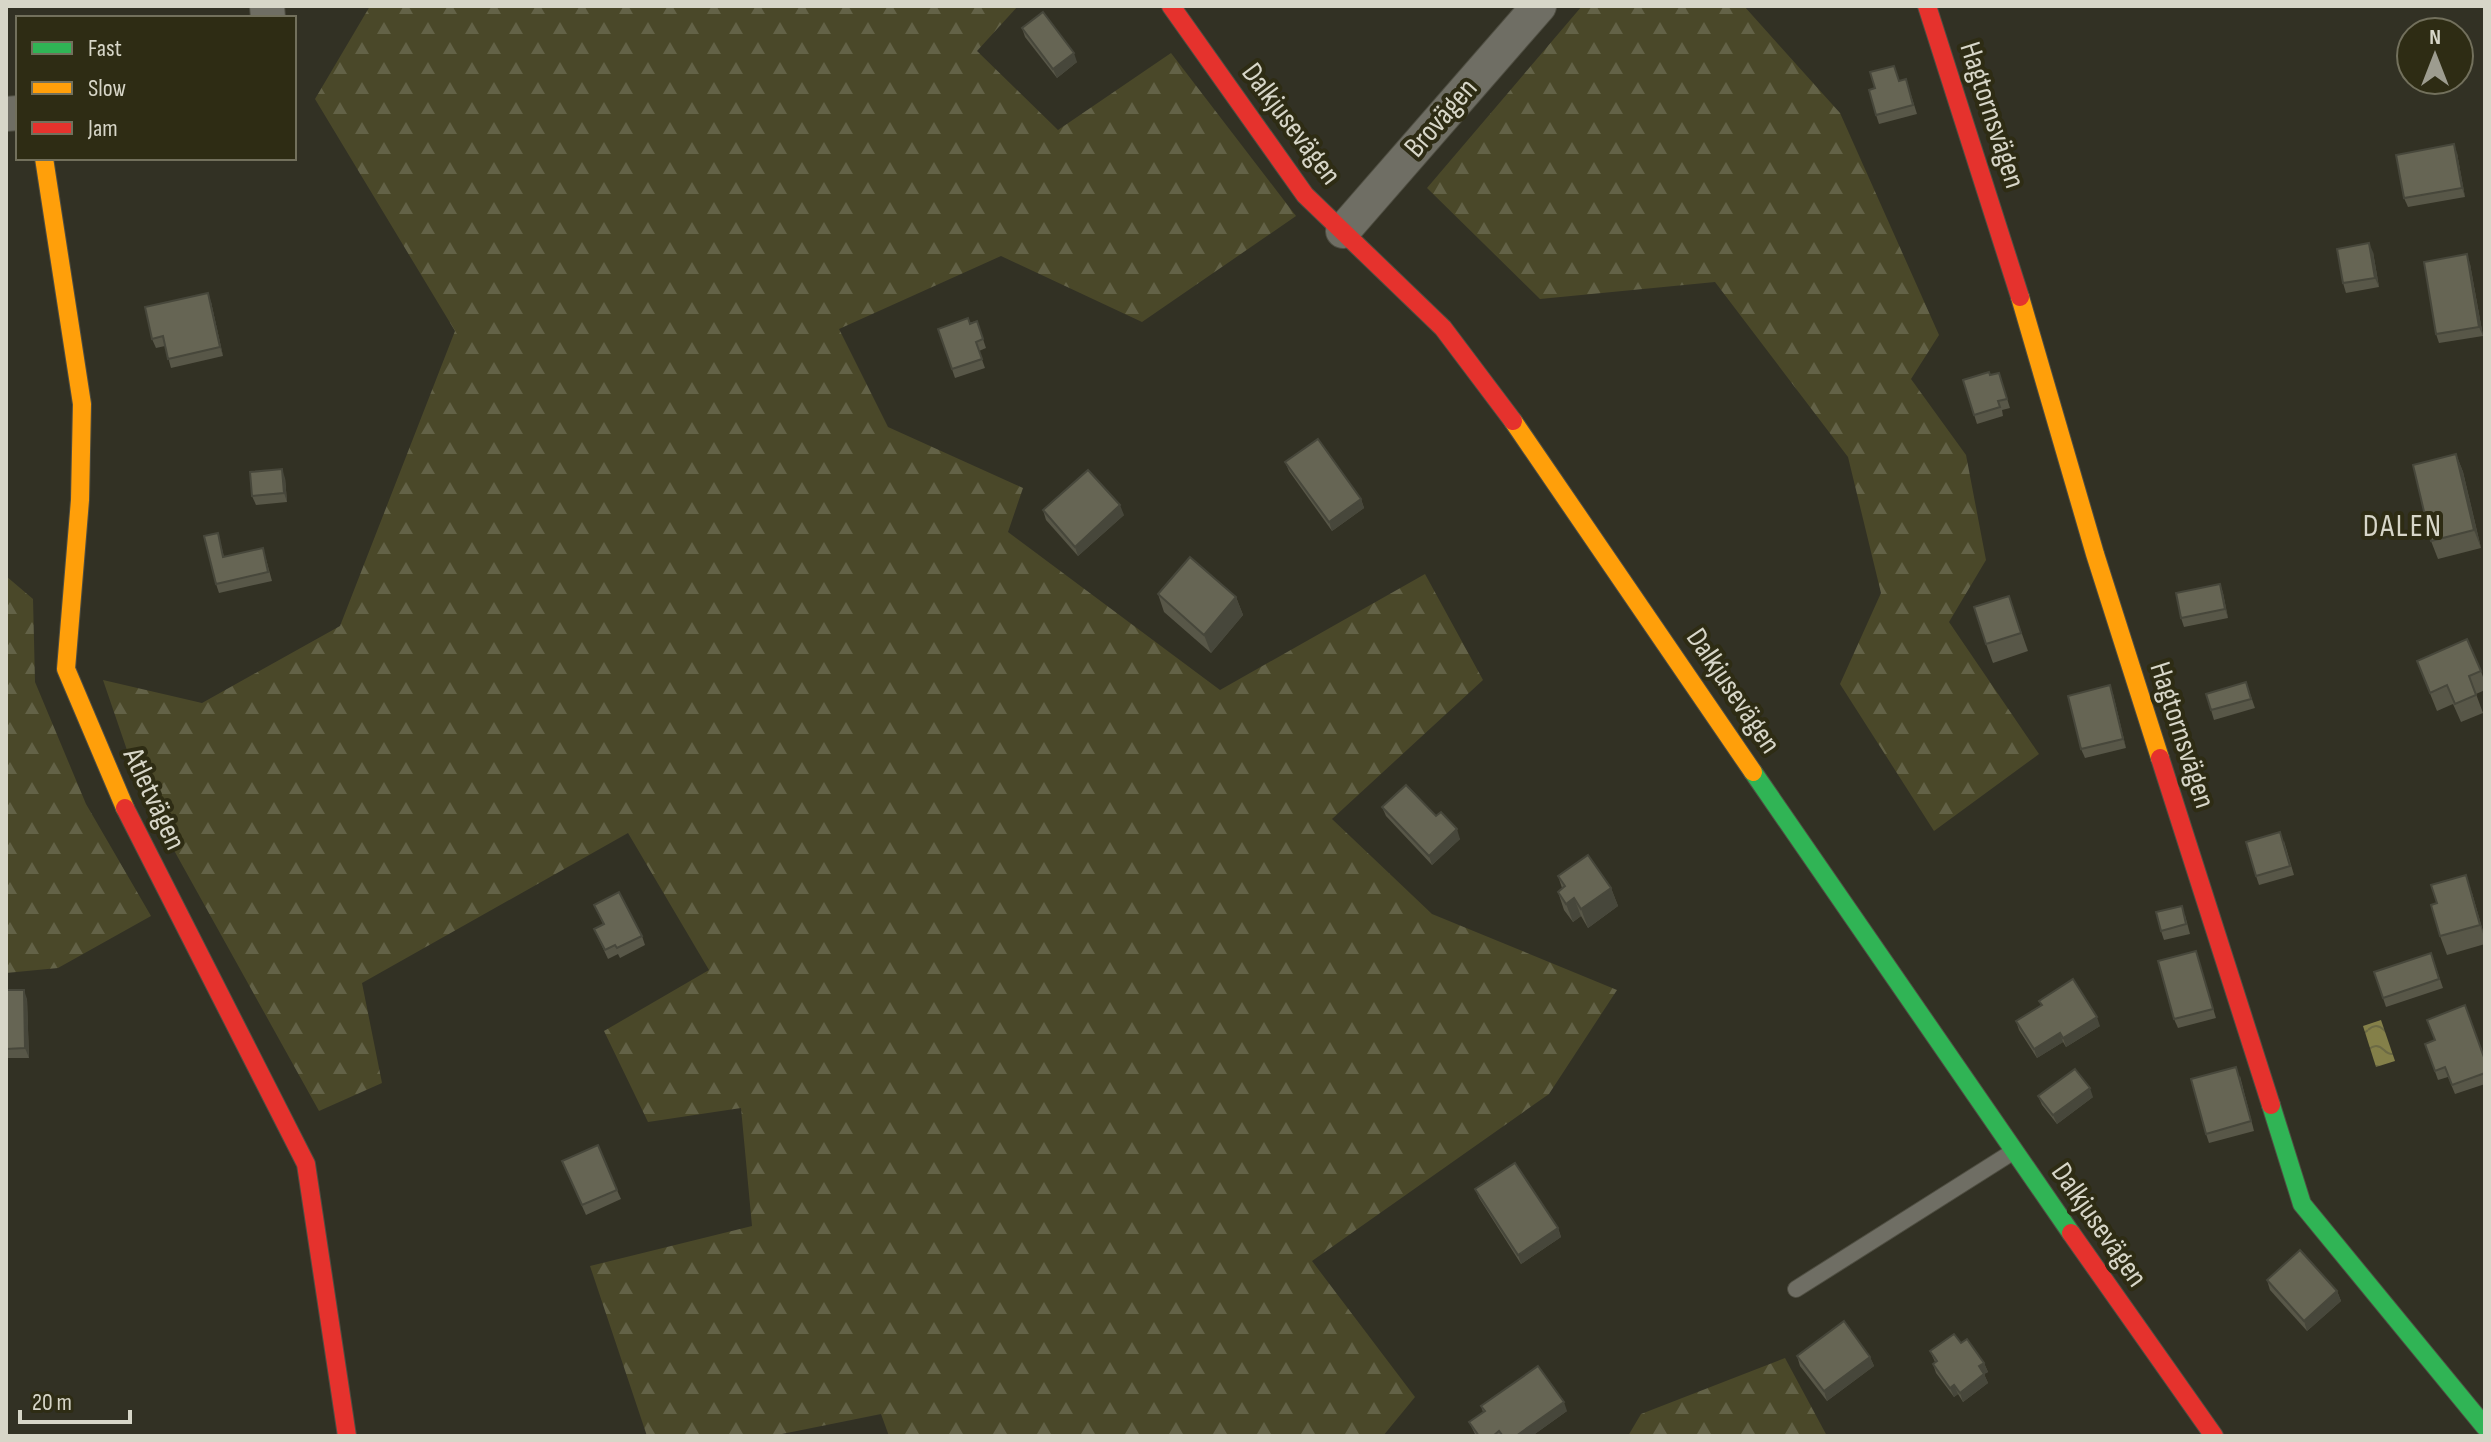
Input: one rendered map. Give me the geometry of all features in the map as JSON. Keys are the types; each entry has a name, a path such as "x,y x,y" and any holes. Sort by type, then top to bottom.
{"street":[{"name":"Dalkjusevägen","path":"1171,6 1305,195 1443,328 1509,416 2013,1151 2214,1436"},
{"name":"Brovägen","path":"1343,231 1539,6"},
{"name":"Hagtornsvägen","path":"1927,6 2001,234 2095,554 2302,1204 2485,1427"},
{"name":"Atletvägen","path":"44,160 82,404 80,500 66,669 130,820 306,1164 347,1436"}],"lane":[{"path":"1796,1289 2013,1151"}],"green space":[{"path":"370,6 1018,6 977,51 1058,130 1171,53 1296,216 1142,322 1001,256 839,329 888,427 1023,488 1008,532 1220,690 1425,574 1483,680 1332,819 1432,914 1617,990 1549,1094 1312,1261 1415,1397 1383,1436 889,1436 881,1414 772,1436 647,1436 590,1266 752,1226 741,1108 648,1122 604,1031 709,970 628,833 362,983 382,1083 319,1111 141,791 103,680 202,703 340,626 455,331 315,99"},
{"path":"1582,6 1744,6 1840,113 1939,335 1911,379 1966,455 1986,560 1949,622 2039,754 1934,831 1840,684 1881,593 1848,457 1715,282 1540,299 1427,188"},
{"path":"6,576 33,599 35,682 86,804 151,916 58,968 6,973"},
{"path":"1785,1358 1827,1436 1628,1436 1641,1414"}],"water":[{"path":"2381,1020 2395,1061 2376,1067 2363,1026"}],"building":[{"path":"1043,12 1074,53 1053,69 1022,28"},
{"path":"1894,66 1899,81 1906,79 1913,105 1876,115 1869,90 1875,88 1870,72"},
{"path":"2454,144 2462,188 2404,198 2396,155"},
{"path":"2369,243 2375,278 2343,283 2337,249"},
{"path":"2467,254 2479,327 2436,334 2424,262"},
{"path":"208,293 220,347 168,359 163,336 152,339 145,307"},
{"path":"968,318 970,324 977,321 983,339 976,342 982,359 952,369 938,329"},
{"path":"1989,372 1990,375 1999,373 2007,399 1998,401 2000,407 1974,415 1963,380"},
{"path":"1318,439 1361,499 1329,522 1285,462"},
{"path":"2456,454 2474,530 2431,541 2413,465"},
{"path":"282,469 284,493 252,496 250,472"},
{"path":"1088,470 1120,505 1075,547 1043,510"},
{"path":"218,533 223,557 263,548 268,572 216,584 204,536"},
{"path":"1190,557 1236,597 1204,635 1158,594"},
{"path":"2220,584 2225,609 2181,618 2176,593"},
{"path":"2009,596 2021,633 1986,644 1974,607"},
{"path":"2467,639 2481,671 2469,676 2476,695 2455,704 2447,685 2430,693 2417,661"},
{"path":"2246,682 2251,699 2211,710 2206,694"},
{"path":"2110,685 2123,739 2081,749 2068,696"},
{"path":"1406,785 1436,816 1441,812 1457,829 1429,856 1382,807"},
{"path":"2280,832 2290,866 2256,876 2246,842"},
{"path":"1588,855 1611,888 1581,909 1574,898 1566,904 1558,892 1565,886 1558,876"},
{"path":"2466,875 2480,925 2440,936 2431,905 2437,903 2431,885"},
{"path":"619,892 642,936 605,950 594,929 604,924 594,905"},
{"path":"2182,906 2186,924 2161,931 2156,912"},
{"path":"2196,951 2213,1009 2174,1019 2158,961"},
{"path":"2431,953 2439,979 2383,998 2374,972"},
{"path":"2073,979 2097,1017 2063,1038 2060,1033 2034,1049 2016,1021 2042,1005 2039,1001"},
{"path":"6,990 24,990 25,1048 6,1049"},
{"path":"2465,1005 2485,1060 2485,1073 2452,1085 2445,1067 2435,1071 2425,1044 2435,1040 2427,1020"},
{"path":"2236,1067 2251,1121 2206,1134 2191,1079"},
{"path":"2075,1069 2090,1088 2053,1115 2038,1096"},
{"path":"598,1145 617,1190 582,1205 562,1161"},
{"path":"1515,1163 1558,1228 1518,1255 1475,1189"},
{"path":"2300,1250 2337,1291 2304,1321 2267,1280"},
{"path":"1844,1321 1870,1357 1824,1391 1797,1356"},
{"path":"1954,1334 1961,1343 1967,1339 1984,1363 1979,1366 1984,1374 1960,1393 1954,1385 1950,1388 1933,1364 1937,1361 1930,1351"},
{"path":"1538,1366 1564,1402 1516,1436 1503,1436 1499,1431 1493,1436 1479,1436 1469,1422 1485,1411 1481,1406"}],"traffic: fast":[{"path":"1753,772 2071,1233"},
{"path":"2271,1105 2302,1204 2485,1427"}],"traffic: slow":[{"path":"44,160 82,404 80,500 66,669 125,808"},
{"path":"2020,297 2095,554 2160,758"},
{"path":"1513,421 1753,772"}],"traffic: jam":[{"path":"1171,6 1305,195 1443,328 1513,421"},
{"path":"1927,6 2020,297"},
{"path":"2160,758 2271,1105"},
{"path":"125,808 306,1164 347,1436"},
{"path":"2071,1233 2214,1436"}],"district":[{"name":"DALEN","path":"2403,526"}]}
